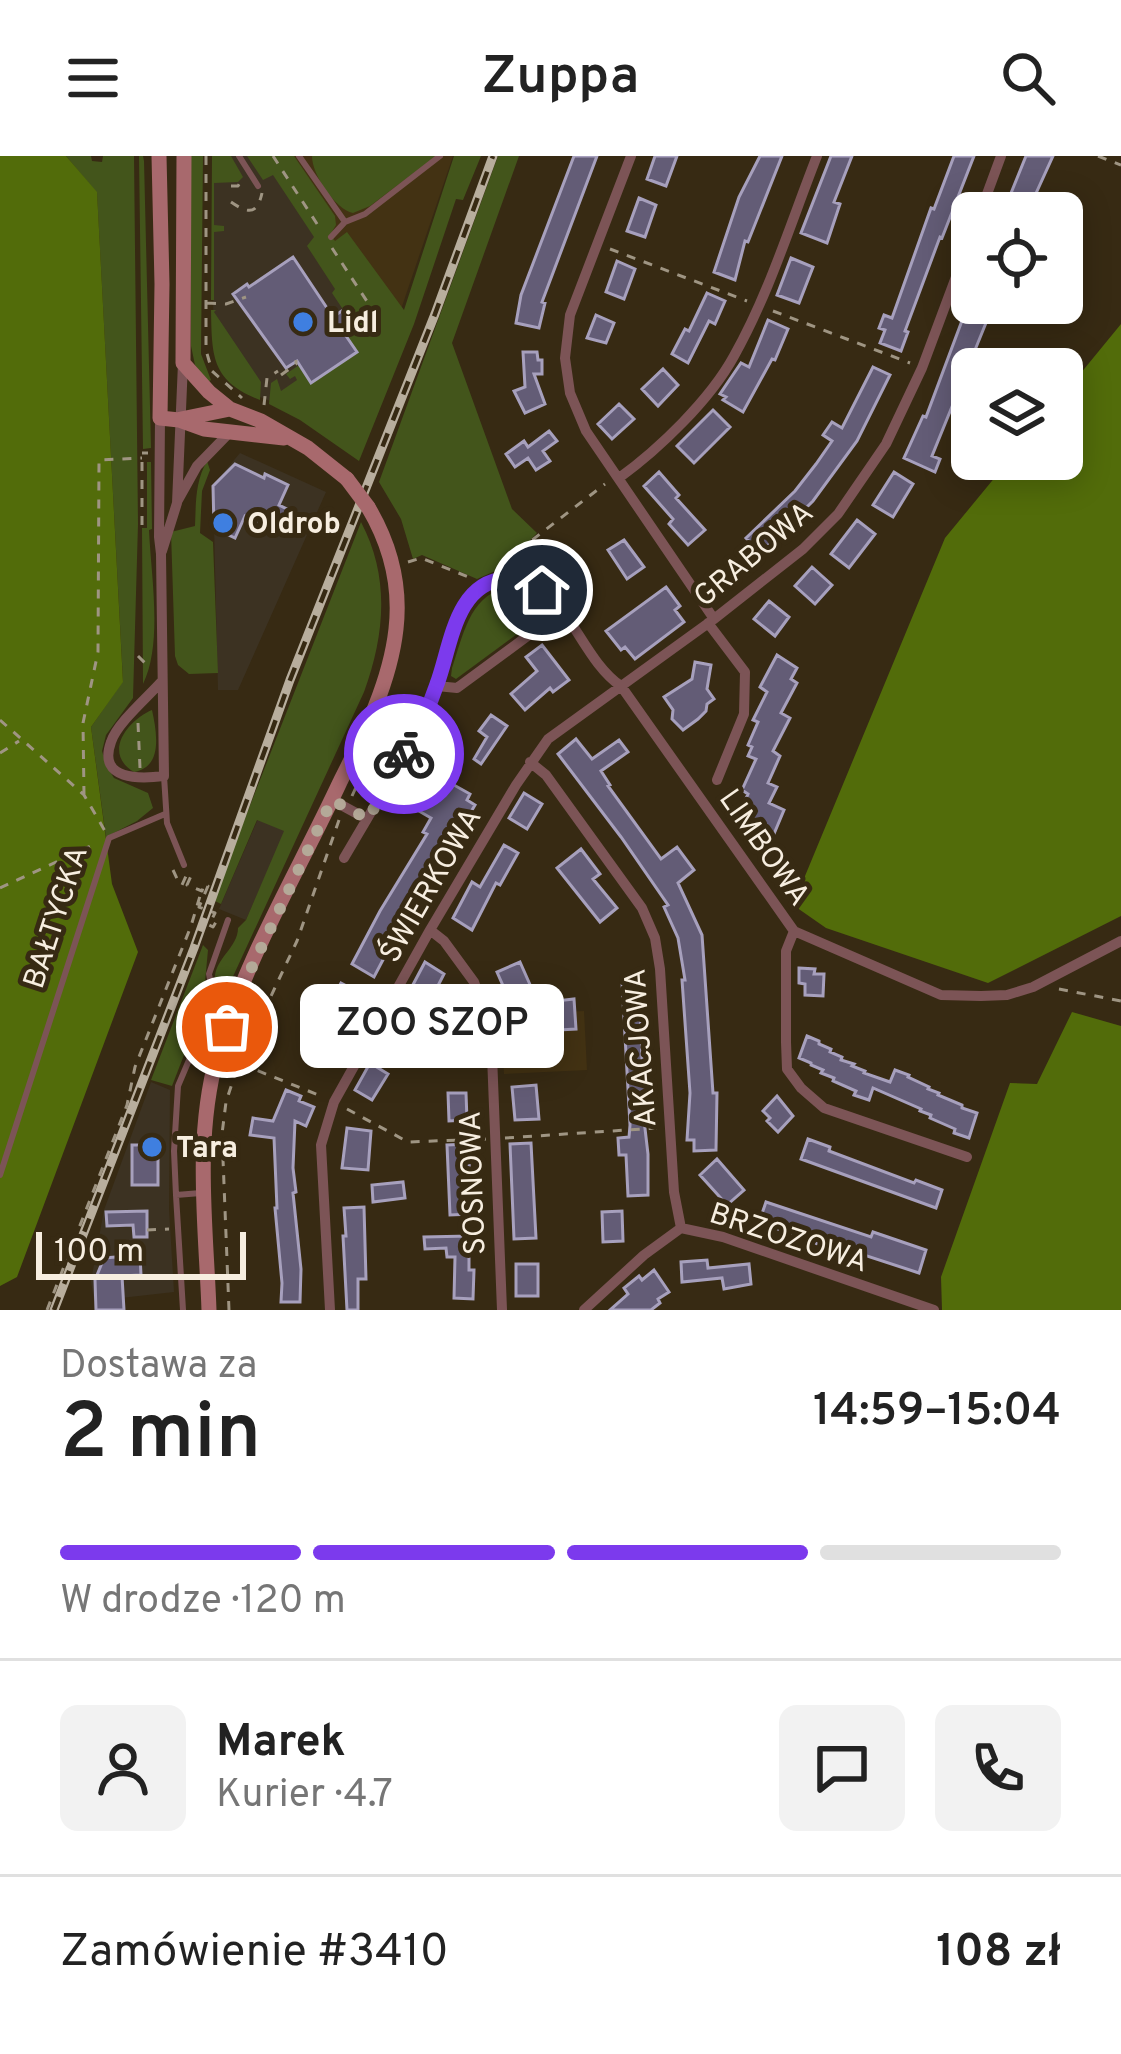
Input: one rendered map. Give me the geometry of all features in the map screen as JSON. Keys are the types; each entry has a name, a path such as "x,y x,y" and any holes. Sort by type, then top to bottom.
{"main road":[{"path":"159,156 160,418 204,430 293,440"},
{"path":"184,156 183,363 208,392 233,401 323,458 347,479 380,529 397,592 389,663 339,803 240,993 218,1054 206,1108 209,1310"},
{"path":"179,420 233,401"}],"street":[{"path":"631,156 570,315 565,358 570,393 586,431 745,672 744,714 717,780"},
{"path":"618,477 709,393 734,357 817,156"},
{"path":"988,192 1001,156"},
{"name":"GRABOWA","path":"530,762 548,739 711,621 803,549 838,514 886,444 951,290"},
{"path":"177,502 183,363"},
{"path":"160,418 164,776 124,776 112,765 111,742 162,681"},
{"path":"161,554 177,502 197,466 230,432"},
{"path":"344,858 418,730 464,604 482,586 514,578 542,590 605,673 621,686"},
{"path":"437,686 457,688 533,632"},
{"name":"LIMBOWA","path":"621,686 794,931 786,951 787,1069 824,1108 967,1157"},
{"name":"ŚWIERKOWA","path":"330,1310 322,1145 334,1102 530,762"},
{"name":"AKACJOWA","path":"530,762 546,775 642,908 655,938 674,1192 681,1228"},
{"path":"339,803 368,819"},
{"name":"SOSNOWA","path":"430,930 474,982 491,1030 502,1310"},
{"path":"794,931 941,995 1007,995 1034,987 1121,941"},
{"name":"BRZOZOWA","path":"585,1310 681,1228 934,1310"}],"lane":[{"path":"238,156 260,189"},
{"path":"299,156 345,222"},
{"path":"331,237 345,222 365,214 440,156"},
{"path":"164,776 165,814 182,862"},
{"name":"BAŁTYCKA","path":"0,1175 109,838 165,814"},
{"path":"220,996 209,974 227,923"},
{"path":"183,1310 174,1150 178,1086 220,996 240,993"},
{"path":"176,1195 204,1194"}],"path":[{"path":"206,156 207,359 233,401"},
{"path":"1098,156 1121,165"},
{"path":"232,186 250,173"},
{"path":"231,202 250,211 257,205 260,189"},
{"path":"207,303 226,304 246,297"},
{"path":"263,407 267,378 296,360"},
{"path":"84,795 83,723 98,652 99,460 143,455 142,525"},
{"path":"498,579 523,547 618,477"},
{"path":"406,562 421,557 466,574 482,586"},
{"path":"136,710 140,779"},
{"path":"0,720 84,795 109,838 0,888"},
{"path":"0,752 22,740"},
{"path":"229,1310 222,1134 226,1102 239,1063 297,941 339,803"},
{"path":"182,862 173,870 179,884 187,874 187,885 202,891 204,884 208,886 200,907 215,913 209,925 227,923"},
{"path":"46,1310 127,1105 135,1067 190,921 203,897"},
{"path":"1059,989 1121,1001"},
{"path":"239,1063 328,1099"},
{"path":"341,1106 408,1142 488,1139"},
{"path":"501,1138 665,1127"},
{"path":"147,1230 178,1229"}],"shaded area":[{"path":"214,156 275,156 395,327 280,405 255,395 213,335"},
{"path":"275,156 453,156 395,327 329,234"},
{"path":"240,453 326,492 238,690 218,690 213,485"},
{"path":"258,819 285,831 246,920 219,909"},
{"path":"584,1011 587,1070 504,1074 500,1015"},
{"path":"151,1082 170,1090 174,1292 94,1301 91,1281 104,1210"}],"green space":[{"path":"0,156 66,156 97,192 123,682 91,727 112,884 138,952 17,1277 0,1286"},
{"path":"66,156 91,156 92,161 102,162 103,156 134,156 138,524 133,698 106,735 102,751 114,778 148,793 153,808 106,837 91,727 123,681 97,193"},
{"path":"139,156 144,161 151,448 143,449"},
{"path":"191,156 203,156 201,354 211,380 207,383 195,365 191,346"},
{"path":"212,156 231,156 243,177 238,182 214,183 214,225 224,226 224,231 214,232 214,300 211,300"},
{"path":"247,156 294,156 335,216 330,235 335,241 347,232 404,310 454,156 481,156 463,200 456,199 414,324 359,461 269,404 271,383 277,379 281,391 297,380 286,374 299,365 312,382 344,333 354,326 307,246 314,237 273,175 263,180"},
{"path":"312,156 436,156 370,206 353,213 326,190"},
{"path":"498,156 519,156 452,343 512,509 537,533 504,567 477,579 422,555 413,559 401,519 379,482"},
{"path":"211,310 216,310 261,382 260,400 223,375 214,354"},
{"path":"1121,324 1121,916 988,983 826,928 793,905 945,538 993,480 1083,480 1083,370"},
{"path":"207,461 210,470 202,491 200,533 213,542 218,673 189,674 175,656 171,532 195,526 198,485"},
{"path":"147,462 151,462 154,629 143,684 142,528 147,528"},
{"path":"361,522 380,585 380,627 371,670 230,983 222,985 215,979 218,965 246,920 284,831 257,820 221,904 213,900"},
{"path":"504,588 535,597 558,621 538,636 528,626 456,679 451,676 452,668 469,620 483,600"},
{"path":"152,710 154,756 134,772 120,756 119,747 127,729"},
{"path":"203,945 208,950 205,982 211,997 172,1086 151,1080"},
{"path":"1072,1012 1121,1026 1121,1310 942,1310 941,1277 1010,1083 1037,1084"}],"building":[{"path":"574,156 597,156 542,302 539,328 516,323 521,295"},
{"path":"655,156 677,156 666,186 647,179"},
{"path":"760,156 782,156 745,241 735,280 714,272 739,197"},
{"path":"831,156 852,156 834,202 840,204 827,243 801,233"},
{"path":"954,156 974,156 960,192 951,192 951,215 901,351 880,343 885,330 879,328 884,315 892,318"},
{"path":"1026,156 1053,156 1037,192 1011,192"},
{"path":"639,198 656,205 645,237 627,231"},
{"name":"Lidl","path":"293,257 333,317 343,310 354,326 344,333 357,352 311,383 297,361 286,368 233,294"},
{"path":"791,258 813,267 799,303 777,295"},
{"path":"617,261 635,269 624,299 606,292"},
{"path":"707,293 725,301 688,363 672,354"},
{"path":"596,315 614,323 606,343 587,338"},
{"path":"768,320 788,329 743,412 720,394 741,363 749,367"},
{"path":"961,324 986,324 976,348 952,348"},
{"path":"951,350 951,409 932,456 940,459 935,472 904,458 926,417"},
{"path":"523,352 537,352 542,360 542,374 534,374 545,404 525,413 514,391 525,387"},
{"path":"873,367 890,375 857,441 813,501 760,553 746,538 816,464 832,441 823,435 832,422 842,428"},
{"path":"663,369 678,385 658,406 642,389"},
{"path":"619,404 634,419 612,439 598,424"},
{"path":"713,410 730,427 694,463 677,446"},
{"path":"549,431 557,441 543,451 550,461 536,470 528,458 515,467 506,454 524,441 528,447"},
{"path":"235,464 288,485 279,505 289,510 279,532 245,516 235,538 214,528 213,486"},
{"path":"659,472 705,530 688,545 644,486"},
{"path":"894,472 913,484 893,517 873,505"},
{"path":"857,520 875,534 849,568 831,554"},
{"path":"624,540 644,567 627,579 608,550"},
{"path":"812,567 832,585 815,604 795,586"},
{"path":"666,587 680,606 675,610 684,622 635,659 606,631"},
{"path":"769,601 789,617 775,636 754,619"},
{"path":"542,645 569,680 553,692 550,688 525,710 511,694 537,671 526,657"},
{"path":"777,655 797,668 791,679 797,683 781,713 790,718 773,751 780,756 768,783 777,787 769,803 784,810 771,841 762,844 739,814 748,794 742,790 756,759 748,756 752,747 748,745 758,722 753,720 767,692 760,687"},
{"path":"695,662 711,665 707,689 714,699 683,730 672,719 673,710 664,697 692,679"},
{"path":"491,715 507,726 481,764 474,759 487,737 479,731"},
{"path":"576,739 592,759 619,740 628,752 601,771 608,786 661,859 677,847 694,870 678,883 702,935 713,1093 717,1093 716,1150 694,1151 694,1140 687,1140 685,980 678,938 664,907 668,905 558,754"},
{"path":"420,766 470,794 467,800 475,805 468,817 462,814 374,977 352,964 427,834 423,832 431,818 400,800"},
{"path":"524,793 542,804 527,829 509,818"},
{"path":"504,845 518,853 472,930 453,918 472,882 480,887"},
{"path":"581,849 600,874 593,879 617,908 600,922 557,868"},
{"path":"425,962 444,974 427,1007 407,996"},
{"path":"520,962 535,996 512,1006 497,972"},
{"path":"799,968 824,974 823,996 805,995"},
{"path":"639,982 642,1059 646,1059 648,1195 628,1196 626,1155 619,1155 618,1138 629,1137 630,1125 622,983"},
{"path":"341,983 360,993 334,1029 343,1035 336,1048 319,1039"},
{"path":"574,999 576,1029 559,1030 556,1001"},
{"path":"399,1014 416,1023 399,1053 382,1043"},
{"path":"432,1015 453,1029 444,1045 423,1032"},
{"path":"547,1022 555,1040 543,1041 543,1062 511,1061 510,1023"},
{"path":"807,1036 864,1073 890,1082 895,1070 977,1113 969,1138 873,1088 869,1100 854,1095 856,1091 799,1058"},
{"path":"370,1063 388,1074 372,1100 355,1090"},
{"path":"536,1085 539,1119 515,1120 512,1087"},
{"path":"286,1090 314,1107 306,1126 295,1121 293,1193 300,1302 281,1302 274,1138 250,1135 253,1118 273,1121"},
{"path":"448,1093 466,1093 467,1120 449,1121"},
{"path":"777,1096 793,1116 778,1132 763,1111"},
{"path":"347,1128 371,1131 368,1170 342,1168"},
{"path":"808,1139 830,1147 829,1151 942,1190 936,1208 801,1159"},
{"path":"531,1143 536,1238 514,1239 510,1144"},
{"path":"468,1144 472,1214 450,1215 447,1145"},
{"path":"132,1145 158,1145 158,1185 132,1185"},
{"path":"717,1159 744,1190 727,1205 700,1175"},
{"path":"403,1182 405,1198 373,1202 372,1185"},
{"path":"766,1202 926,1250 919,1273 852,1251 850,1256 759,1222"},
{"path":"364,1207 366,1279 358,1279 358,1310 347,1310 344,1208"},
{"path":"147,1211 147,1237 134,1237 133,1225 107,1226 106,1212"},
{"path":"622,1211 623,1241 603,1242 602,1212"},
{"path":"469,1236 473,1299 454,1298 455,1257 447,1257 446,1248 425,1249 424,1237"},
{"path":"140,1255 141,1275 122,1276 124,1310 96,1310 95,1280 104,1258"},
{"path":"707,1260 708,1268 749,1264 751,1284 724,1289 722,1278 682,1282 681,1262"},
{"path":"516,1264 538,1264 538,1296 516,1296"},
{"path":"654,1270 669,1292 658,1299 660,1303 651,1310 610,1310 628,1294 624,1288"}],"railway":[{"path":"54,1310 493,156"}],"way so far":[{"path":"227,1027 332,800 368,819 404,754"}],"place":[{"name":"Lidl","path":"303,322"},
{"name":"Oldrob","path":"223,523"},
{"name":"ZOO SZOP","path":"227,1027"},
{"name":"Tara","path":"152,1147"}],"route":[{"path":"404,754 437,686 464,604 476,590 498,579 514,578 542,590"}]}
